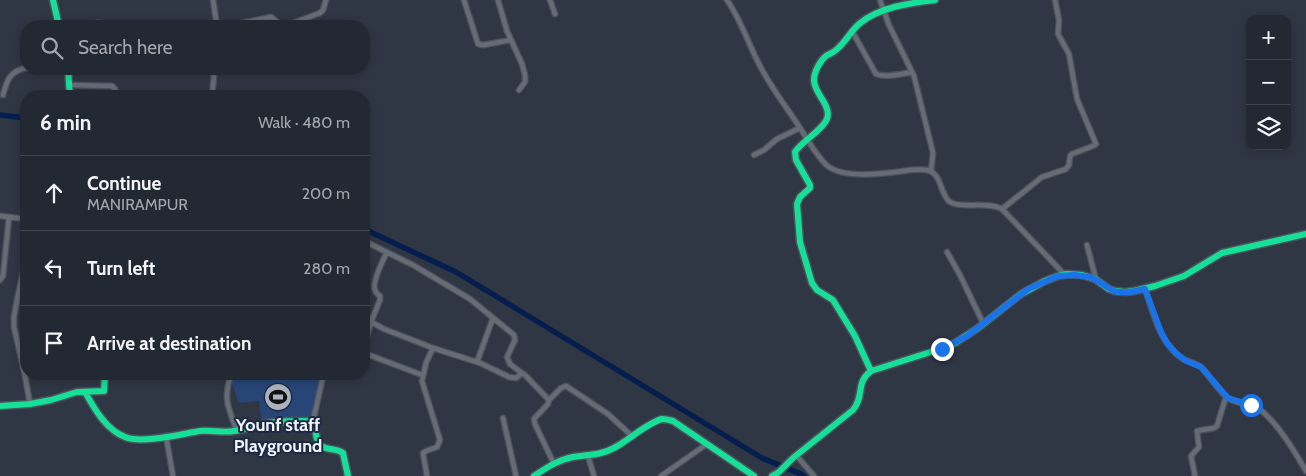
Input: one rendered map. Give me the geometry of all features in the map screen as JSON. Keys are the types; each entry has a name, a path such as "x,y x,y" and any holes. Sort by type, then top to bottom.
{"street":[{"path":"53,0 56,5 58,20"},
{"path":"213,0 216,20"},
{"path":"301,20 320,13 326,0"},
{"path":"464,0 478,44 483,45 510,40"},
{"path":"498,0 510,40 522,64 525,75 525,82 520,90"},
{"path":"550,0 555,14"},
{"path":"727,0 736,14 769,84 825,163 832,169 858,174 895,173 915,170 931,171"},
{"path":"880,0 893,35 912,72 933,153 931,171 947,199 952,203 960,205 991,206 1002,209 1065,275"},
{"path":"870,371 855,336 833,300 817,290 812,282 800,242 798,200 810,188 810,185 796,160 795,152 807,138 822,126 827,118 826,108 815,83 815,76 823,60 866,18 906,4 935,0"},
{"path":"1002,209 1042,177 1066,169 1072,154 1096,144 1077,99 1068,53 1058,34 1059,20 1056,0"},
{"path":"257,20 271,17 275,20"},
{"path":"852,31 878,75 885,76 912,72"},
{"path":"4,94 7,81 16,71 20,70"},
{"path":"69,75 70,90"},
{"path":"213,90 214,75"},
{"path":"70,85 112,86 115,90"},
{"path":"754,155 764,150 776,139 800,128"},
{"path":"0,216 20,218"},
{"path":"0,280 3,276 9,217"},
{"path":"772,476 781,472 795,456 855,408 859,398 862,379 870,371 948,346 967,336 1028,289 1054,277 1065,275 1081,276 1096,280 1117,292 1130,292 1191,274 1222,252 1306,234"},
{"path":"370,243 413,265 470,299 514,335 515,340 507,357 510,364 534,383 549,400"},
{"path":"1087,245 1096,280"},
{"path":"370,326 381,298 375,290 375,280 387,252"},
{"path":"947,252 983,323"},
{"path":"20,286 14,327 20,354"},
{"path":"1145,289 1158,327 1167,343 1182,358 1201,367 1226,397 1254,406 1266,415 1289,444 1306,472"},
{"path":"477,362 493,318"},
{"path":"371,322 433,348 477,362 509,377 516,378 522,373"},
{"path":"427,476 424,453 426,450 438,447 440,440 423,387 422,375 433,348"},
{"path":"370,355 422,375"},
{"path":"26,380 30,404"},
{"path":"0,406 30,404 77,392 104,391 105,380"},
{"path":"230,380 226,396 228,408 237,431"},
{"path":"321,380 312,421 315,424 317,439 321,447 337,448 343,453 348,476"},
{"path":"554,464 534,419 548,404 549,400 561,388 566,386 608,414 633,437"},
{"path":"85,392 111,427 121,436 130,439 205,431 237,431 269,422 312,421"},
{"path":"1195,476 1191,457 1199,447 1196,432 1217,426 1226,397"},
{"path":"503,418 516,476"},
{"path":"537,475 567,458 600,454 608,451 664,418 673,421 750,475"},
{"path":"166,436 172,476"},
{"path":"661,476 706,444"},
{"path":"588,456 594,476"},
{"path":"795,456 814,476"}],"shaded area":[{"name":"Younf staff Playground","path":"232,380 323,380 313,421 262,424 259,401 239,403"}],"waterway":[{"path":"0,115 20,117"},
{"path":"370,232 456,272 762,458 804,476"}],"traffic: fast":[{"path":"53,0 58,20"},
{"path":"871,371 855,336 833,300 817,290 812,283 800,242 797,204 800,197 810,188 810,185 796,160 795,152 821,128 827,119 827,109 814,80 816,70 824,58 834,52 859,24 876,13 905,4 935,0"},
{"path":"68,75 70,90"},
{"path":"772,476 853,410 859,400 863,380 871,371 955,343 978,328 1021,294 1045,281 1067,274 1082,275 1095,279 1115,291 1134,291 1184,276 1222,253 1306,234"},
{"path":"0,406 30,404 77,392 104,391 105,380"},
{"path":"85,392 106,424 118,434 132,439 162,438 200,431 230,432 278,421 313,421 317,439 322,447 343,453 348,476"},
{"path":"534,476 562,460 609,451 650,424 662,419 673,421 754,476"}],"place":[{"name":"Younf staff Playground","path":"278,397"}],"route":[{"path":"942,349 967,336 1021,294 1038,284 1065,275 1090,277 1117,292 1145,289 1161,332 1178,356 1201,367 1228,398 1251,405"}]}
